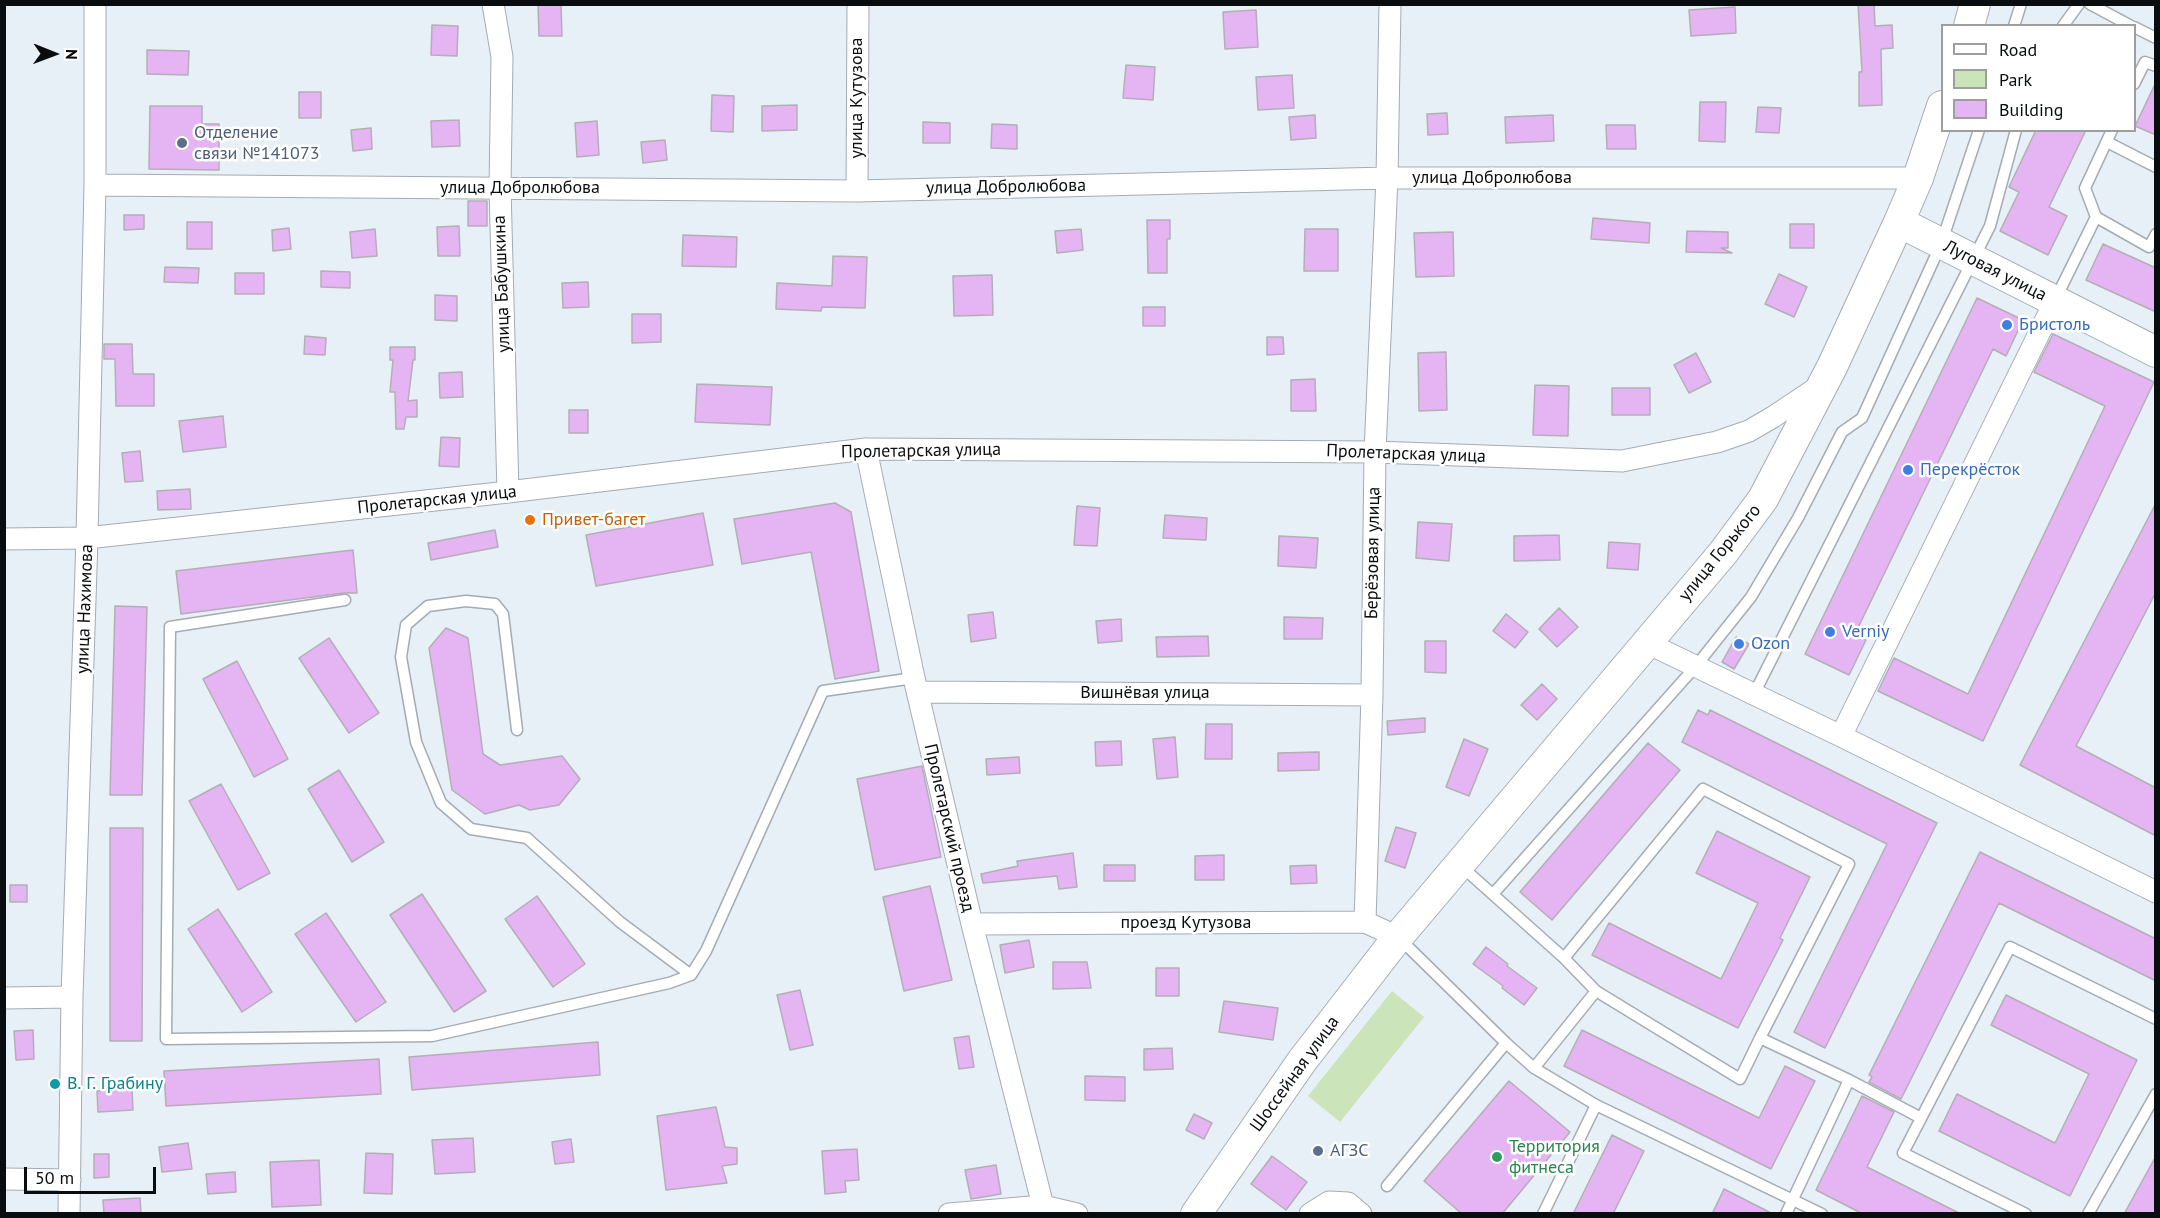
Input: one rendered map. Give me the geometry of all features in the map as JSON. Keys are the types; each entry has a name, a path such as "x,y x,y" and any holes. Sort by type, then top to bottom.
{"main road":[{"path":"1970,24 1975,4"},
{"name":"улица Горького","path":"1398,936 1723,553 1763,499 1824,384 1899,222 1941,109"},
{"name":"Луговая улица","path":"1899,222 2156,352"},
{"name":"Шоссейная улица","path":"1196,1214 1302,1061 1398,936"}],"street":[{"name":"улица Нахимова","path":"69,1214 72,997 87,538 95,185 95,4"},
{"name":"улица Бабушкина","path":"493,4 502,57 500,188 508,492"},
{"name":"улица Кутузова","path":"857,191 858,4"},
{"name":"Берёзовая улица","path":"1365,922 1372,695 1374,452 1387,178 1390,4"},
{"name":"улица Добролюбова","path":"95,185 857,191 1387,178 1917,178"},
{"path":"1841,736 2055,301"},
{"name":"Пролетарская улица","path":"4,539 87,538 508,492 866,449 1374,452 1622,461 1717,442 1749,431 1824,384"},
{"name":"Пролетарский проезд","path":"866,449 916,685 972,924 1043,1206"},
{"path":"1647,643 2156,892"},
{"name":"Вишнёвая улица","path":"916,685 1372,695"},
{"name":"проезд Кутузова","path":"972,924 1365,922 1398,936"},
{"path":"4,998 72,997"},
{"path":"4,1179 70,1180"},
{"path":"1310,1214 1329,1202 1348,1203 1361,1214"},
{"path":"949,1214 1043,1206 1077,1214"}],"lane":[{"path":"2015,24 2021,4"},
{"path":"2064,24 2079,4"},
{"path":"2090,4 2129,24"},
{"path":"2136,28 2156,38"},
{"path":"2136,80 2145,62 2155,64"},
{"path":"1493,894 1696,666 1751,597 1798,518 1842,432 1862,418 1941,244 1978,132"},
{"path":"1754,694 1990,226 2015,132"},
{"path":"2111,132 2085,188 2096,217 2149,247 2156,234"},
{"path":"2107,141 2156,167"},
{"path":"2055,301 2096,217"},
{"path":"345,600 170,627 166,1039 432,1036 669,983 691,975 706,951 823,691 916,685"},
{"path":"517,730 503,614 495,604 466,601 428,606 406,625 401,657 416,742 441,803 471,829 526,838 620,922 691,975"},
{"path":"1459,863 1564,958 1596,991 1740,1079 1849,864 1703,789 1564,958"},
{"path":"1398,936 1534,1068 1596,1105 1822,1214"},
{"path":"2026,1214 1903,1153 2010,947 2156,1019"},
{"path":"1534,1068 1596,991"},
{"path":"1760,1038 1849,1080 1921,1118"},
{"path":"1387,1186 1506,1043"},
{"path":"1786,1214 1849,1080"},
{"path":"2088,1214 2156,1094"},
{"path":"1543,1214 1596,1105"}],"green space":[{"path":"1392,991 1424,1017 1340,1122 1308,1096"}],"building":[{"path":"538,4 561,4 562,36 539,36"},
{"path":"1858,4 1874,4 1875,26 1892,25 1893,48 1881,49 1882,105 1859,106 1859,72 1862,72"},
{"path":"1735,7 1736,33 1691,36 1689,10"},
{"path":"1256,10 1258,47 1225,49 1223,12"},
{"path":"432,25 458,26 457,56 431,55"},
{"path":"147,50 189,51 188,75 147,74"},
{"path":"1126,65 1155,67 1153,100 1123,98"},
{"path":"1292,75 1294,108 1258,110 1256,77"},
{"path":"2156,82 2156,135 2136,126"},
{"path":"299,92 321,92 321,118 299,118"},
{"path":"712,95 734,96 733,132 711,131"},
{"path":"1700,102 1726,102 1725,142 1699,141"},
{"path":"797,105 797,130 762,131 762,106"},
{"path":"150,106 202,106 202,124 219,124 219,170 149,169"},
{"path":"1758,107 1781,108 1779,133 1756,132"},
{"path":"1447,113 1448,134 1428,135 1427,114"},
{"path":"1315,115 1316,138 1291,140 1289,117"},
{"path":"1553,115 1554,141 1506,143 1505,117"},
{"path":"459,120 460,146 432,147 431,121"},
{"path":"597,121 599,155 577,157 575,123"},
{"path":"923,122 950,123 950,143 923,143"},
{"path":"992,124 1017,125 1017,149 991,148"},
{"path":"1606,125 1635,125 1636,149 1607,149"},
{"path":"371,128 372,149 353,151 351,130"},
{"path":"2035,132 2085,132 2049,207 2067,216 2048,255 2000,231 2019,192 2009,187"},
{"path":"665,140 667,160 643,163 641,142"},
{"path":"468,201 487,201 487,226 468,226"},
{"path":"124,215 144,215 144,229 124,230"},
{"path":"1593,218 1650,223 1649,243 1591,239"},
{"path":"1147,220 1170,220 1170,239 1167,239 1167,273 1148,273"},
{"path":"187,222 212,222 212,249 187,249"},
{"path":"1790,224 1814,224 1814,248 1790,248"},
{"path":"459,226 460,256 438,256 437,227"},
{"path":"289,228 291,249 273,251 272,230"},
{"path":"375,229 377,256 352,258 350,232"},
{"path":"1081,229 1083,250 1057,253 1055,231"},
{"path":"1305,229 1338,229 1338,271 1304,271"},
{"path":"1687,231 1728,232 1728,248 1721,248 1732,253 1686,252"},
{"path":"1453,232 1454,276 1416,277 1414,233"},
{"path":"683,235 737,237 736,267 682,266"},
{"path":"2103,244 2156,268 2156,312 2086,280"},
{"path":"833,256 867,257 865,308 822,307 821,311 776,309 777,283 832,286"},
{"path":"165,267 199,268 198,283 164,282"},
{"path":"321,271 350,272 350,288 321,287"},
{"path":"235,273 264,273 264,294 235,294"},
{"path":"1779,274 1807,287 1794,317 1765,304"},
{"path":"992,275 993,315 954,316 953,276"},
{"path":"588,282 589,307 563,308 562,283"},
{"path":"435,295 457,296 457,321 435,320"},
{"path":"1977,298 2023,320 2006,356 1993,349 1855,634 1866,640 1849,675 1805,654"},
{"path":"1143,307 1165,307 1165,326 1143,326"},
{"path":"632,314 661,314 661,342 632,343"},
{"path":"2053,334 2154,382 1983,741 1878,691 1894,658 1968,694 2105,406 2034,372"},
{"path":"305,336 326,338 325,355 304,354"},
{"path":"1267,337 1283,337 1284,354 1267,355"},
{"path":"104,344 132,344 133,374 154,374 154,406 116,406 115,359 104,359"},
{"path":"390,347 415,347 408,401 417,400 417,417 406,417 404,429 396,429 395,392 390,392 393,360 390,360"},
{"path":"1446,352 1447,410 1419,411 1418,353"},
{"path":"1696,353 1711,382 1689,393 1674,365"},
{"path":"462,372 463,397 440,398 439,373"},
{"path":"1315,379 1316,411 1291,411 1291,380"},
{"path":"697,384 772,387 770,425 695,422"},
{"path":"1535,385 1569,386 1568,436 1533,435"},
{"path":"1612,388 1650,388 1650,415 1612,415"},
{"path":"569,410 588,410 588,433 569,433"},
{"path":"223,416 226,447 183,452 179,421"},
{"path":"441,437 460,438 459,467 439,466"},
{"path":"140,451 143,481 125,482 122,453"},
{"path":"190,489 191,509 158,510 157,491"},
{"path":"835,503 851,512 879,671 835,679 811,552 742,564 734,519"},
{"path":"2156,503 2156,592 2076,746 2156,788 2156,836 2020,765"},
{"path":"1077,506 1100,508 1097,546 1074,545"},
{"path":"703,513 713,565 596,586 586,535"},
{"path":"1165,515 1207,518 1206,540 1163,538"},
{"path":"1418,522 1452,524 1449,561 1416,558"},
{"path":"495,530 498,547 431,560 428,543"},
{"path":"1559,535 1560,560 1514,561 1514,536"},
{"path":"1279,536 1318,538 1316,568 1278,566"},
{"path":"1609,542 1640,544 1638,570 1607,568"},
{"path":"353,550 357,593 181,614 176,571"},
{"path":"115,606 147,607 142,795 110,795"},
{"path":"1559,608 1578,627 1557,647 1539,629"},
{"path":"993,612 996,638 971,642 968,615"},
{"path":"1506,614 1528,632 1515,648 1493,631"},
{"path":"1284,617 1323,618 1322,639 1284,639"},
{"path":"1121,619 1122,641 1098,643 1096,621"},
{"path":"446,628 468,638 483,754 500,765 562,756 580,779 559,805 530,810 519,805 485,814 452,790 429,648"},
{"path":"1208,636 1209,656 1157,657 1156,637"},
{"path":"1736,637 1749,644 1734,669 1722,662"},
{"path":"329,638 379,713 349,733 299,658"},
{"path":"1425,641 1446,641 1446,673 1425,672"},
{"path":"237,661 288,759 254,777 203,679"},
{"path":"1542,684 1557,699 1537,720 1521,705"},
{"path":"1698,710 1708,715 1710,710 1937,823 1825,1048 1794,1032 1887,844 1682,742"},
{"path":"1425,718 1425,732 1388,735 1387,721"},
{"path":"1206,724 1232,724 1232,759 1205,759"},
{"path":"1175,737 1178,777 1157,779 1153,739"},
{"path":"1464,739 1488,749 1469,796 1446,787"},
{"path":"1121,741 1122,765 1096,766 1095,742"},
{"path":"1648,743 1680,770 1552,920 1520,892"},
{"path":"1319,752 1319,770 1278,771 1278,753"},
{"path":"1019,757 1020,773 987,775 986,759"},
{"path":"922,766 941,857 875,870 857,779"},
{"path":"339,770 384,842 352,862 308,789"},
{"path":"221,784 270,873 238,890 189,801"},
{"path":"1396,827 1416,833 1405,868 1385,861"},
{"path":"110,828 143,828 142,1041 110,1041"},
{"path":"1717,831 1810,877 1780,938 1783,940 1738,1028 1592,955 1609,923 1721,979 1758,903 1696,873"},
{"path":"1980,852 2156,939 2156,981 1999,903 1901,1099 1869,1082 1872,1077 1869,1075"},
{"path":"1073,853 1077,887 1059,889 1057,876 983,883 981,874 1018,866 1017,861"},
{"path":"1224,855 1224,880 1195,880 1195,856"},
{"path":"1104,865 1135,865 1135,881 1104,881"},
{"path":"1316,865 1317,883 1291,884 1290,866"},
{"path":"10,885 27,885 27,902 10,902"},
{"path":"930,886 952,980 904,991 883,897"},
{"path":"422,894 486,991 454,1012 390,915"},
{"path":"537,896 585,964 553,987 505,919"},
{"path":"218,909 272,992 242,1012 188,929"},
{"path":"326,913 386,1002 356,1022 295,934"},
{"path":"1029,940 1034,967 1005,973 1000,945"},
{"path":"1486,947 1537,988 1524,1005 1473,964"},
{"path":"1053,962 1087,962 1091,988 1053,989"},
{"path":"1156,968 1179,968 1179,996 1156,996"},
{"path":"800,990 813,1045 790,1050 777,995"},
{"path":"2006,995 2137,1060 2070,1196 1939,1131 1957,1094 2055,1143 2089,1074 1991,1025"},
{"path":"1224,1001 1278,1008 1273,1040 1219,1032"},
{"path":"33,1030 34,1059 16,1060 14,1031"},
{"path":"1582,1030 1759,1118 1785,1066 1815,1081 1771,1169 1564,1066"},
{"path":"969,1036 974,1067 959,1069 954,1038"},
{"path":"598,1042 600,1075 412,1090 409,1057"},
{"path":"1172,1048 1173,1069 1144,1070 1144,1049"},
{"path":"379,1059 381,1094 166,1106 164,1071"},
{"path":"1085,1076 1125,1077 1125,1101 1085,1100"},
{"name":"Территория фитнеса","path":"1509,1081 1570,1132 1502,1214 1462,1214 1424,1181"},
{"path":"132,1090 133,1110 98,1112 97,1091"},
{"path":"1862,1096 1894,1112 1867,1167 1961,1214 1863,1214 1816,1190"},
{"path":"716,1107 725,1147 737,1148 737,1164 722,1166 727,1183 666,1190 657,1116"},
{"path":"1194,1114 1212,1123 1204,1139 1186,1130"},
{"path":"1612,1135 1644,1151 1613,1214 1573,1214"},
{"path":"473,1138 475,1172 435,1174 432,1140"},
{"path":"571,1139 574,1162 555,1164 552,1142"},
{"path":"188,1143 192,1169 162,1172 159,1147"},
{"path":"857,1149 859,1180 845,1181 846,1192 825,1194 822,1151"},
{"path":"366,1153 393,1154 392,1194 364,1193"},
{"path":"94,1154 109,1154 109,1177 94,1178"},
{"path":"1272,1156 1307,1182 1286,1210 1251,1184"},
{"path":"2156,1156 2156,1214 2124,1214"},
{"path":"319,1160 321,1205 272,1207 270,1162"},
{"path":"996,1165 1001,1194 971,1199 965,1170"},
{"path":"235,1172 236,1192 208,1194 206,1174"},
{"path":"1724,1189 1773,1214 1712,1214"},
{"path":"140,1198 141,1214 104,1214 103,1200"}],"place":[{"name":"Отделение связи №141073","path":"182,143"},
{"name":"Бристоль","path":"2007,325"},
{"name":"Перекрёсток","path":"1908,470"},
{"name":"Привет-багет","path":"530,520"},
{"name":"Verniy","path":"1830,632"},
{"name":"Ozon","path":"1739,644"},
{"name":"В. Г. Грабину","path":"55,1084"},
{"name":"АГЗС","path":"1318,1151"},
{"name":"Территория фитнеса","path":"1497,1157"}]}
